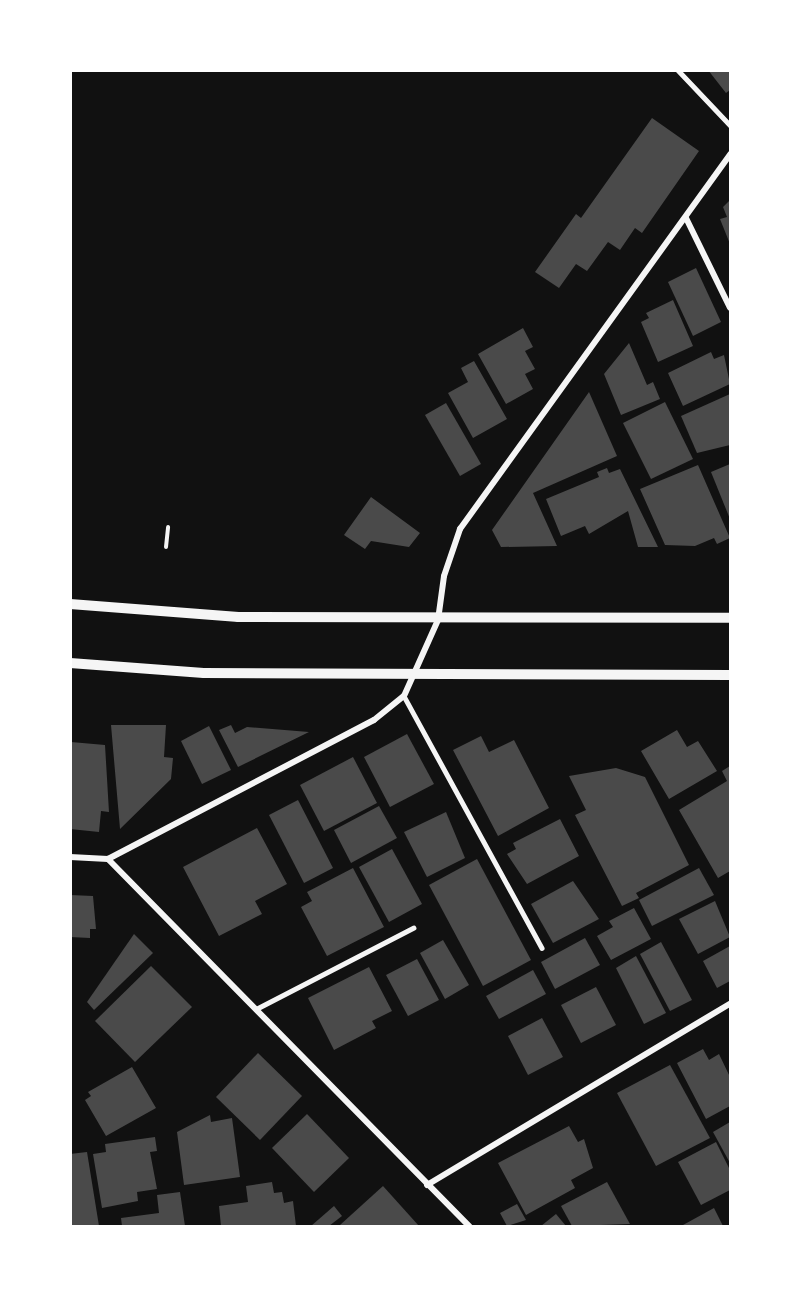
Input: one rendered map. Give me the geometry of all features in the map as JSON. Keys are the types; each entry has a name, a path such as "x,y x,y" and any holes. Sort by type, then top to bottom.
{"street":[{"path":"70,857 108,859 374,720 404,696 416,676 438,620 444,576 460,529 730,154"},
{"path":"686,218 730,308"},
{"path":"70,604 238,617 438,620 730,618"},
{"path":"70,663 204,673 416,676 730,675"},
{"path":"108,859 469,1227"},
{"path":"427,1185 730,1004"}],"lane":[{"path":"678,70 730,125"},
{"path":"404,696 542,948"},
{"path":"256,1009 413,928"}],"path":[{"path":"166,547 168,527"}],"building":[{"path":"708,70 730,70 730,90 726,93"},
{"path":"652,118 699,151 642,233 635,228 620,250 608,242 587,271 576,264 559,288 535,272 576,214 581,218"},
{"path":"730,200 730,244 720,219 727,217 723,207"},
{"path":"696,268 721,322 693,336 668,282"},
{"path":"673,300 693,346 658,362 641,322 649,318 646,313"},
{"path":"523,328 533,347 525,351 535,369 525,374 533,389 506,404 478,354"},
{"path":"629,343 647,385 653,382 660,399 621,415 604,374"},
{"path":"711,352 714,359 724,355 730,384 683,406 668,373"},
{"path":"474,361 507,419 473,438 448,393 468,382 461,368"},
{"path":"589,392 617,456 533,493 557,546 501,547 492,530"},
{"path":"730,394 730,445 697,453 681,416"},
{"path":"665,402 693,459 651,479 623,423"},
{"path":"446,403 481,464 460,476 425,415"},
{"path":"730,464 730,519 711,472"},
{"path":"698,465 730,538 717,544 714,538 695,546 665,545 640,489"},
{"path":"607,468 609,473 620,469 658,547 638,547 628,511 589,534 585,526 561,536 546,499 599,477 597,472"},
{"path":"371,497 420,533 409,547 371,541 365,549 344,535"},
{"path":"111,725 166,725 164,757 173,758 171,779 120,829"},
{"path":"231,725 235,733 247,727 309,732 238,767 219,730"},
{"path":"209,726 231,770 202,784 181,741"},
{"path":"677,730 687,747 698,741 717,771 669,799 641,751"},
{"path":"407,734 434,784 390,807 364,757"},
{"path":"481,736 489,752 514,740 549,808 498,836 453,750"},
{"path":"71,742 105,745 109,812 101,811 99,832 70,829"},
{"path":"353,757 377,803 324,831 300,785"},
{"path":"730,766 730,871 718,878 679,810 727,781 722,771"},
{"path":"616,768 645,777 689,865 636,893 639,898 622,906 575,815 586,810 569,776"},
{"path":"298,800 333,868 304,883 269,815"},
{"path":"379,806 397,838 351,863 334,830"},
{"path":"446,812 465,858 427,877 404,832"},
{"path":"560,819 579,856 527,884 507,854 516,849 513,843"},
{"path":"257,828 287,884 255,901 262,914 219,936 183,867"},
{"path":"392,849 422,904 389,922 359,867"},
{"path":"477,859 531,960 483,986 429,885"},
{"path":"353,868 384,927 327,956 301,907 312,901 307,892"},
{"path":"699,868 714,895 652,926 639,900"},
{"path":"573,881 599,919 553,943 531,904"},
{"path":"70,895 93,896 96,929 90,929 90,938 70,937"},
{"path":"715,901 730,937 698,954 679,919"},
{"path":"634,908 651,939 611,960 597,936 613,927 609,921"},
{"path":"134,934 153,953 94,1010 87,1002"},
{"path":"585,938 600,965 555,989 541,962"},
{"path":"443,940 469,985 445,999 420,953"},
{"path":"661,942 692,1000 670,1011 640,954"},
{"path":"730,946 730,981 717,988 703,961"},
{"path":"636,956 666,1013 644,1024 616,968"},
{"path":"417,959 439,1000 408,1016 386,975"},
{"path":"151,966 192,1007 135,1062 95,1021"},
{"path":"369,967 392,1011 372,1021 376,1028 334,1050 308,998"},
{"path":"533,970 546,994 499,1019 486,996"},
{"path":"596,987 616,1025 581,1043 561,1005"},
{"path":"542,1018 563,1057 528,1075 508,1036"},
{"path":"703,1049 709,1060 719,1054 730,1077 730,1106 706,1119 677,1063"},
{"path":"258,1053 302,1096 260,1140 216,1097"},
{"path":"670,1065 710,1138 656,1166 617,1093"},
{"path":"132,1067 156,1108 106,1136 85,1100 91,1096 88,1092"},
{"path":"307,1114 349,1158 314,1192 272,1148"},
{"path":"210,1115 211,1122 232,1118 240,1177 184,1185 177,1132"},
{"path":"730,1122 730,1163 713,1132"},
{"path":"569,1126 578,1142 584,1139 593,1168 571,1180 575,1188 526,1215 498,1163"},
{"path":"155,1137 157,1151 150,1152 157,1189 137,1192 138,1201 102,1208 93,1154 106,1152 105,1144"},
{"path":"716,1142 730,1170 730,1190 701,1205 678,1162"},
{"path":"87,1152 99,1226 70,1226 70,1154"},
{"path":"272,1182 274,1193 282,1192 284,1203 293,1201 296,1226 221,1226 219,1206 248,1202 246,1186"},
{"path":"607,1182 630,1224 572,1226 561,1206"},
{"path":"383,1186 419,1226 340,1225"},
{"path":"180,1192 185,1226 122,1226 121,1218 159,1213 157,1195"},
{"path":"517,1204 526,1220 507,1226 500,1213"},
{"path":"334,1206 342,1216 329,1226 311,1226"},
{"path":"714,1208 723,1226 683,1225"},
{"path":"556,1214 566,1226 541,1226"}]}
